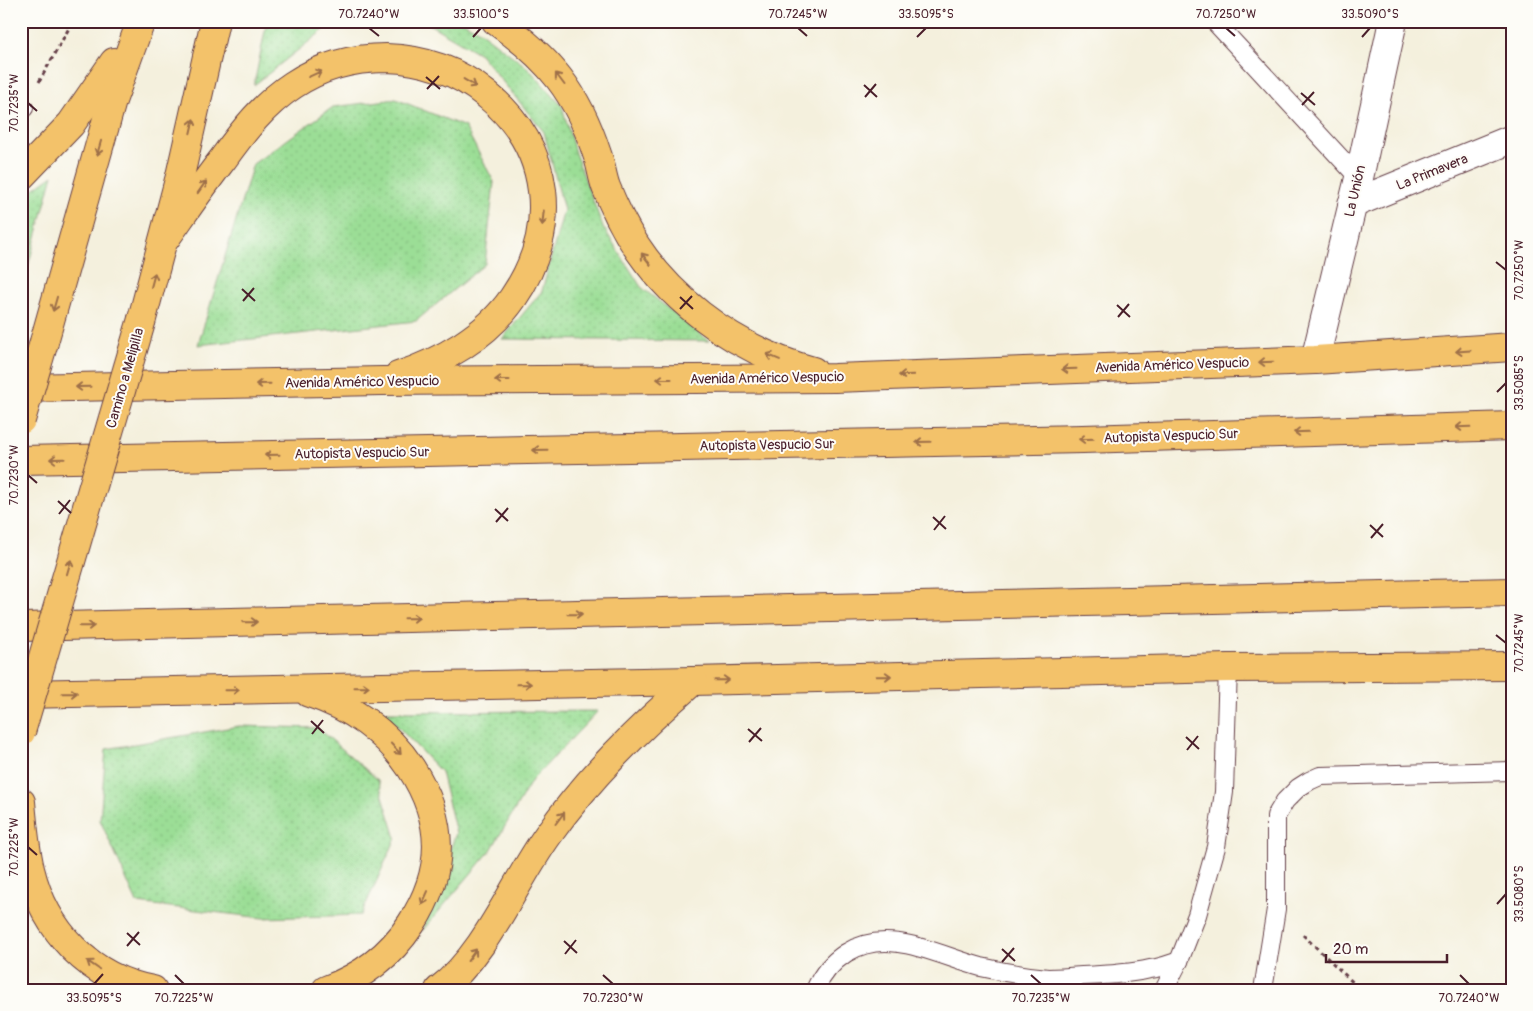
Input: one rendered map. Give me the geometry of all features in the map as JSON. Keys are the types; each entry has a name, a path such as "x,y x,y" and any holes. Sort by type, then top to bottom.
{"main road":[{"path":"21,176 71,124 97,89 141,21"},
{"path":"21,420 112,101 141,21"},
{"name":"Camino a Melipilla","path":"21,732 142,319 180,176 216,21"},
{"path":"496,21 534,50 568,90 585,121 598,154 606,187 620,218 638,249 660,277 685,302 721,330 757,350 795,366 836,378"},
{"path":"163,242 245,129 275,98 294,84 314,73 341,64 371,58 400,58 427,63 453,73 477,87 497,102 527,142 542,184 544,218 540,238 525,278 513,299 497,317 476,336 447,355 415,370 382,381"},
{"name":"Avenida Américo Vespucio","path":"21,388 382,381 836,378 1315,360 1512,347"},
{"name":"Autopista Vespucio Sur","path":"21,460 1082,439 1512,426"},
{"path":"21,627 1512,592"},
{"path":"21,694 1228,668 1512,666"},
{"path":"439,990 470,958 546,837 578,794 652,716 693,681"},
{"path":"296,689 328,699 357,714 383,735 403,757 420,783 432,810 436,831 437,852 428,892 418,913 405,933 390,952 368,970 343,984 326,990"},
{"path":"21,802 24,836 31,871 40,897 55,926 76,952 92,966 140,988 153,990"}],"street":[{"name":"La Unión","path":"1315,360 1393,21"},
{"name":"La Primavera","path":"1352,204 1512,139"}],"lane":[{"path":"1214,21 1358,178"},
{"path":"1164,990 1179,961 1197,915 1216,847 1224,792 1228,668"},
{"path":"1263,990 1276,909 1276,816 1285,801 1298,788 1320,776 1512,771"},
{"path":"814,990 826,970 838,958 852,949 871,943 891,941 911,945 980,967 1015,974 1051,978 1114,975 1151,969 1179,961"}],"path":[{"path":"23,108 72,21"},
{"path":"1276,909 1362,990"}],"green space":[{"path":"267,21 335,21 254,85"},
{"path":"342,21 462,21 481,32 528,68 562,106 575,153 603,227 641,287 709,341 502,339 542,291 564,210 544,132 480,54 427,23"},
{"path":"396,99 465,127 494,182 485,264 416,321 198,345 253,164 333,107"},
{"path":"53,175 21,292 21,198"},
{"path":"598,711 532,780 491,850 422,931 456,833 441,772 384,712"},
{"path":"239,726 318,728 378,780 396,838 361,915 263,918 137,903 100,820 106,749"}]}
